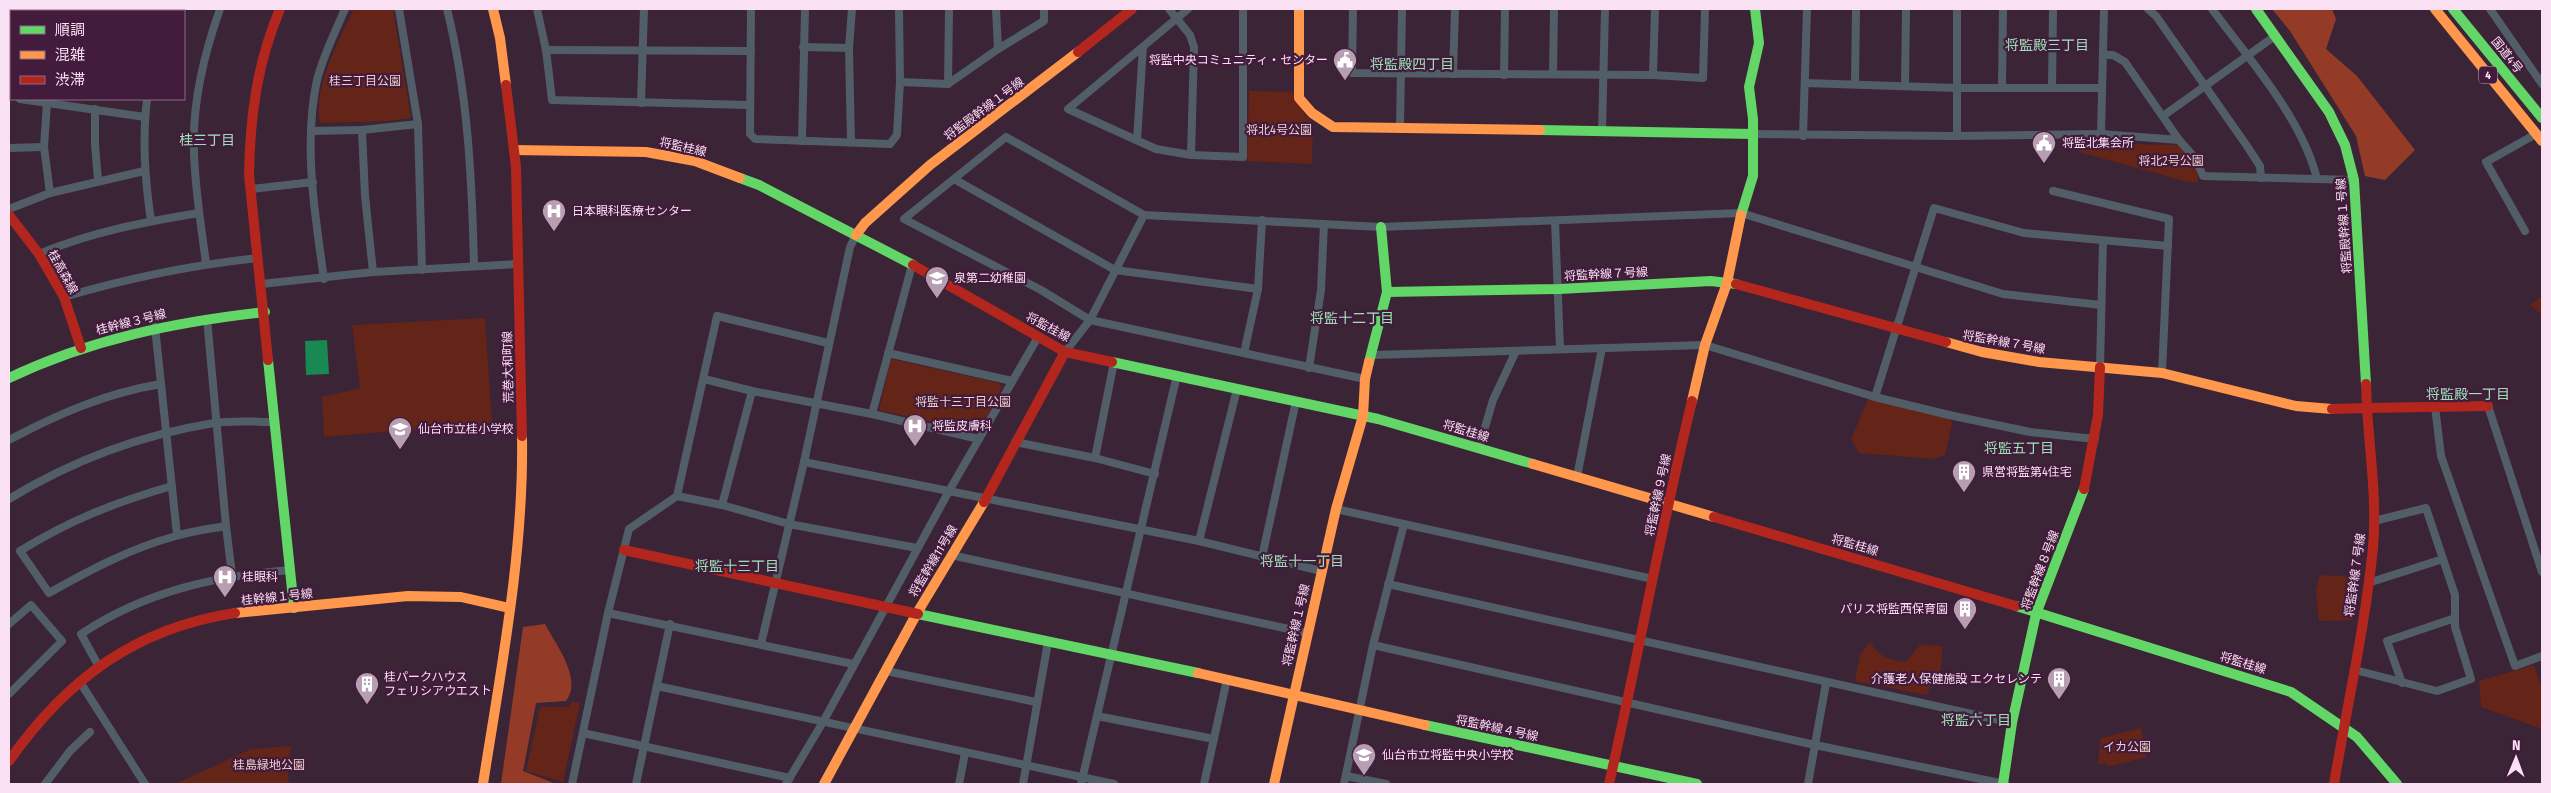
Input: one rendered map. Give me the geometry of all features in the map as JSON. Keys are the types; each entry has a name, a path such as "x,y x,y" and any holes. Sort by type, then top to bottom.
{"main road":[{"path":"280,9 264,51 256,82 249,147 251,189 294,608"},
{"name":"荒巻大和町線","path":"483,784 509,608 521,500 522,445 519,264 514,150 500,38 493,9"},
{"name":"将監殿幹線１号線","path":"856,235 865,223 930,165 1038,84 1132,9"},
{"path":"1299,9 1299,98 1308,108 1333,127 1753,134"},
{"name":"将監幹線９号線","path":"1609,784 1628,702 1667,504 1705,345 1727,283 1741,213 1753,176 1753,134 1749,87 1759,43 1755,9"},
{"name":"将監殿幹線１号線","path":"2256,9 2329,112 2345,145 2354,180 2367,408"},
{"name":"4","path":"2434,9 2539,138"},
{"name":"国道4号","path":"2453,9 2540,111"},
{"path":"2460,9 2491,54"},
{"name":"将監桂線","path":"514,150 646,152 695,161 759,185 856,235 912,264 1065,352 1363,416 1479,448 2283,689 2313,705 2357,737 2397,784"},
{"name":"桂高森線","path":"9,215 39,254 64,297 81,348"},
{"path":"1363,416 1365,379 1373,355 1387,292 1381,227"},
{"name":"将監幹線７号線","path":"1387,292 1559,289 1711,281 1743,285 1895,330 1982,352 2038,362 2162,373 2296,406 2331,409 2367,408 2374,521 2368,583 2355,670 2334,784"},
{"name":"桂幹線３号線","path":"9,378 81,348 155,327 265,312"},
{"name":"将監幹線11号線","path":"824,784 917,613 985,500 1065,352"},
{"name":"将監幹線８号線","path":"2004,784 2012,723 2036,614 2083,493 2095,439 2100,367"},
{"path":"2367,408 2488,406"},
{"name":"将監幹線１号線","path":"1274,784 1336,509 1363,416"},
{"name":"将監幹線４号線","path":"624,550 1048,642 1111,653 1361,711 1697,784"},
{"name":"桂幹線１号線","path":"9,761 21,743 98,665 126,648 163,632 210,618 398,597 444,597 490,601 509,608"}],"street":[{"path":"206,263 199,213 194,150 195,116 206,55 220,9"},
{"path":"324,279 313,182 311,131 317,80 345,9"},
{"path":"399,9 418,124 422,270"},
{"path":"447,9 455,40 470,156 474,266"},
{"path":"536,9 546,50 552,100 749,105"},
{"path":"641,103 644,9"},
{"path":"751,9 749,105 750,134 755,139 890,144 897,135 900,82 899,9"},
{"path":"802,140 805,9"},
{"path":"851,142 849,48 852,9"},
{"path":"948,84 949,9"},
{"path":"996,9 998,49"},
{"path":"900,82 948,84 998,49 1044,21 1044,9"},
{"path":"1169,9 1190,35 1194,47 1191,155"},
{"path":"1188,9 1068,109 1156,149 1191,155 1243,157 1244,9"},
{"path":"1353,9 1352,73 1653,75 1703,78 1705,9"},
{"path":"1400,127 1402,9"},
{"path":"1454,74 1455,9"},
{"path":"1504,74 1505,9"},
{"path":"1553,74 1554,9"},
{"path":"1602,131 1605,9"},
{"path":"1653,75 1654,9"},
{"path":"1803,136 1807,9"},
{"path":"1855,84 1856,9"},
{"path":"1905,85 1906,9"},
{"path":"1957,9 1957,136"},
{"path":"2002,86 2004,9"},
{"path":"2052,87 2054,9"},
{"path":"2101,134 2104,9"},
{"path":"2148,9 2156,16 2260,166 2261,178"},
{"path":"2212,9 2298,128 2312,157 2317,179"},
{"path":"2490,9 2542,84"},
{"path":"2163,116 2275,36"},
{"path":"804,47 849,48"},
{"path":"1137,140 1143,47"},
{"path":"546,50 751,51"},
{"path":"2104,55 2113,55 2124,62 2179,140 2196,159 2203,176 2354,180"},
{"path":"1805,83 1956,88 2002,86 2102,88"},
{"path":"29,100 145,117"},
{"path":"147,100 144,171 151,221"},
{"path":"47,102 44,148 50,193"},
{"path":"95,109 95,145 98,180"},
{"path":"311,131 362,130 418,124"},
{"path":"362,130 365,196 373,272"},
{"path":"1753,134 1803,136 2101,134 2179,140"},
{"path":"1365,379 1090,320 1041,290 904,219 1006,137 1144,215 1381,227 1741,213 2003,294 2101,304"},
{"path":"2525,231 2486,162 2539,138"},
{"path":"9,148 44,148"},
{"path":"9,209 50,193 98,180 144,171"},
{"path":"954,179 1115,270 1258,289"},
{"path":"251,189 313,182"},
{"path":"2052,191 2169,218 2162,373"},
{"path":"1876,396 1934,208 2024,233 2168,246"},
{"path":"39,254 77,239 151,221 199,213"},
{"path":"1065,352 1090,320 1144,215"},
{"path":"1244,353 1258,289 1262,220"},
{"path":"1554,221 1559,289 1560,349"},
{"path":"1309,368 1322,290 1324,224"},
{"path":"760,644 804,462 815,402 850,248 856,235"},
{"path":"2100,367 2103,241"},
{"path":"64,297 99,286 206,263 258,258"},
{"path":"261,284 324,279 373,272 519,264"},
{"path":"872,414 912,264"},
{"path":"572,784 608,613 629,530 677,496 717,316 828,343"},
{"path":"207,319 232,575"},
{"path":"155,327 177,535"},
{"path":"583,733 643,745 788,781 823,722 917,548 1038,337"},
{"path":"1373,355 1705,345 1876,396 2030,432 2095,439"},
{"path":"1577,477 1602,348"},
{"path":"1479,448 1493,400 1516,351"},
{"path":"888,353 1012,381"},
{"path":"1095,458 1114,362"},
{"path":"1082,781 1177,375"},
{"path":"704,379 752,391 872,414 979,439"},
{"path":"9,440 91,401 130,389 161,384"},
{"path":"1199,541 1237,389"},
{"path":"722,505 752,391"},
{"path":"1262,556 1296,401"},
{"path":"2488,406 2539,552 2542,572"},
{"path":"2435,407 2442,456 2514,666 2542,656"},
{"path":"9,499 38,481 87,458 135,441 216,423 275,422"},
{"path":"1015,442 1095,458 1155,474"},
{"path":"804,462 985,500 1199,541 1322,571"},
{"path":"172,486 84,515 52,531 20,551 49,593 111,560 177,535 226,526"},
{"path":"677,496 722,505 789,524 917,548"},
{"path":"2355,670 2437,691 2471,679 2455,627 2455,595 2426,508 2374,521"},
{"path":"1336,509 1653,579"},
{"path":"1344,784 1388,584 1404,524"},
{"path":"951,555 1307,633"},
{"path":"2368,583 2443,559"},
{"path":"98,665 81,634 103,619 180,586 232,575 290,570"},
{"path":"1388,584 2012,723"},
{"path":"9,624 31,606 62,641 9,694"},
{"path":"608,613 670,624 853,664"},
{"path":"2402,683 2386,641 2455,618"},
{"path":"636,784 670,624"},
{"path":"1023,784 1048,642"},
{"path":"1374,645 1815,745 2004,784"},
{"path":"886,671 1036,702"},
{"path":"1204,784 1227,679"},
{"path":"80,682 145,784"},
{"path":"1808,784 1826,683"},
{"path":"657,686 965,753 1082,781 1114,784"},
{"path":"1097,716 1214,739"},
{"path":"45,784 70,751 90,732"},
{"path":"959,784 965,753"},
{"path":"1346,776 1386,784"}],"green space":[{"name":"桂三丁目公園","path":"354,9 393,9 411,118 388,121 321,123 319,111 323,81 328,65"},
{"name":"将北4号公園","path":"1249,91 1292,92 1303,112 1313,123 1312,164 1247,161"},
{"name":"将北2号公園","path":"2082,143 2178,145 2193,160 2198,182 2188,182 2079,152"},
{"path":"2542,296 2542,315 2530,305"},
{"path":"485,318 492,423 324,437 322,397 360,388 352,325"},
{"name":"将監十三丁目公園","path":"891,359 999,383 1002,387 980,430 974,431 879,410"},
{"path":"1869,397 1951,418 1952,424 1945,455 1934,459 1859,453 1851,439"},
{"path":"2320,575 2358,577 2353,620 2319,621 2316,591"},
{"path":"1870,642 1881,655 1906,662 1920,645 1943,646 1939,682 1932,682 1927,695 1855,681 1860,654"},
{"path":"2534,665 2542,689 2542,729 2481,707 2479,681"},
{"path":"572,701 580,703 563,782 526,771 540,707 568,707"},
{"name":"イカ公園","path":"2141,728 2146,757 2107,767 2107,763 2098,764 2101,738"},
{"name":"桂島緑地公園","path":"291,746 288,772 289,784 175,784 251,749"}],"shaded area":[{"path":"2272,9 2332,9 2336,19 2326,49 2357,76 2415,150 2385,180 2365,176 2356,136 2290,31"},
{"path":"327,340 329,374 306,375 305,341"},
{"path":"545,624 566,662 570,673 570,692 566,701 536,703 523,771 556,784 501,784 523,627"}],"traffic: fast":[{"path":"1741,215 1753,176 1753,119 1749,87 1759,43 1755,9"},
{"path":"2256,9 2329,112 2345,145 2354,180 2366,384"},
{"path":"2453,9 2542,118"},
{"path":"1540,130 1753,134"},
{"path":"740,178 759,185 913,265"},
{"path":"1381,227 1387,292"},
{"path":"1369,362 1387,292 1559,289 1711,281 1736,284"},
{"path":"9,378 71,353 134,334 199,321 265,312"},
{"path":"268,360 294,608"},
{"path":"1112,362 1378,419 1533,464"},
{"path":"2003,784 2012,723 2036,614 2084,489"},
{"path":"2016,606 2291,692 2357,737 2397,784"},
{"path":"918,614 1198,673"},
{"path":"1425,725 1697,784"}],"traffic: slow":[{"path":"493,9 500,38 506,85"},
{"path":"1299,9 1299,98 1312,113 1333,127 1540,130"},
{"path":"2435,9 2542,141"},
{"path":"856,235 865,223 930,165 1078,52"},
{"path":"514,150 646,152 695,161 740,178"},
{"path":"1692,401 1705,345 1727,283 1741,215"},
{"path":"1946,342 1982,352 2039,362 2162,373 2296,406 2332,409"},
{"path":"1274,784 1336,509 1363,416 1365,379 1369,362"},
{"path":"483,784 504,654 515,567 522,480 522,436"},
{"path":"1533,464 1714,517"},
{"path":"824,784 917,613 984,502"},
{"path":"235,613 408,596 461,597 509,608"},
{"path":"1198,673 1425,725"}],"traffic: jam":[{"path":"268,360 249,175 251,132 256,90 272,29 280,9"},
{"path":"1078,52 1132,9"},
{"path":"506,85 516,167 522,436"},
{"path":"9,215 39,254 64,297 81,348"},
{"path":"913,265 1065,352 1112,362"},
{"path":"1736,284 1946,342"},
{"path":"984,502 1065,352"},
{"path":"2084,489 2098,415 2100,367"},
{"path":"2366,384 2367,408 2488,406"},
{"path":"1609,784 1692,401"},
{"path":"2332,409 2367,408 2374,513 2370,578 2334,784"},
{"path":"1714,517 2016,606"},
{"path":"624,550 918,614"},
{"path":"9,761 54,706 106,662 135,645 166,631 199,620 235,613"}],"place":[{"name":"将監中央コミュニティ・センター","path":"1345,81"},
{"name":"将監北集会所","path":"2044,164"},
{"name":"日本眼科医療センター","path":"554,232"},
{"name":"泉第二幼稚園","path":"937,299"},
{"name":"将監皮膚科","path":"915,447"},
{"name":"仙台市立桂小学校","path":"400,450"},
{"name":"県営将監第4住宅","path":"1964,493"},
{"name":"桂眼科","path":"225,598"},
{"name":"パリス将監西保育園","path":"1965,630"},
{"name":"介護老人保健施設 エクセレンテ","path":"2059,700"},
{"name":"桂パークハウス フェリシアウエスト","path":"367,705"},
{"name":"仙台市立将監中央小学校","path":"1364,776"}],"district":[{"name":"将監殿三丁目","path":"2047,45"},
{"name":"将監殿四丁目","path":"1412,64"},
{"name":"桂三丁目","path":"207,140"},
{"name":"将監十二丁目","path":"1352,318"},
{"name":"将監殿一丁目","path":"2468,394"},
{"name":"将監五丁目","path":"2019,448"},
{"name":"将監十一丁目","path":"1302,561"},
{"name":"将監十三丁目","path":"737,566"},
{"name":"将監六丁目","path":"1976,720"}]}
